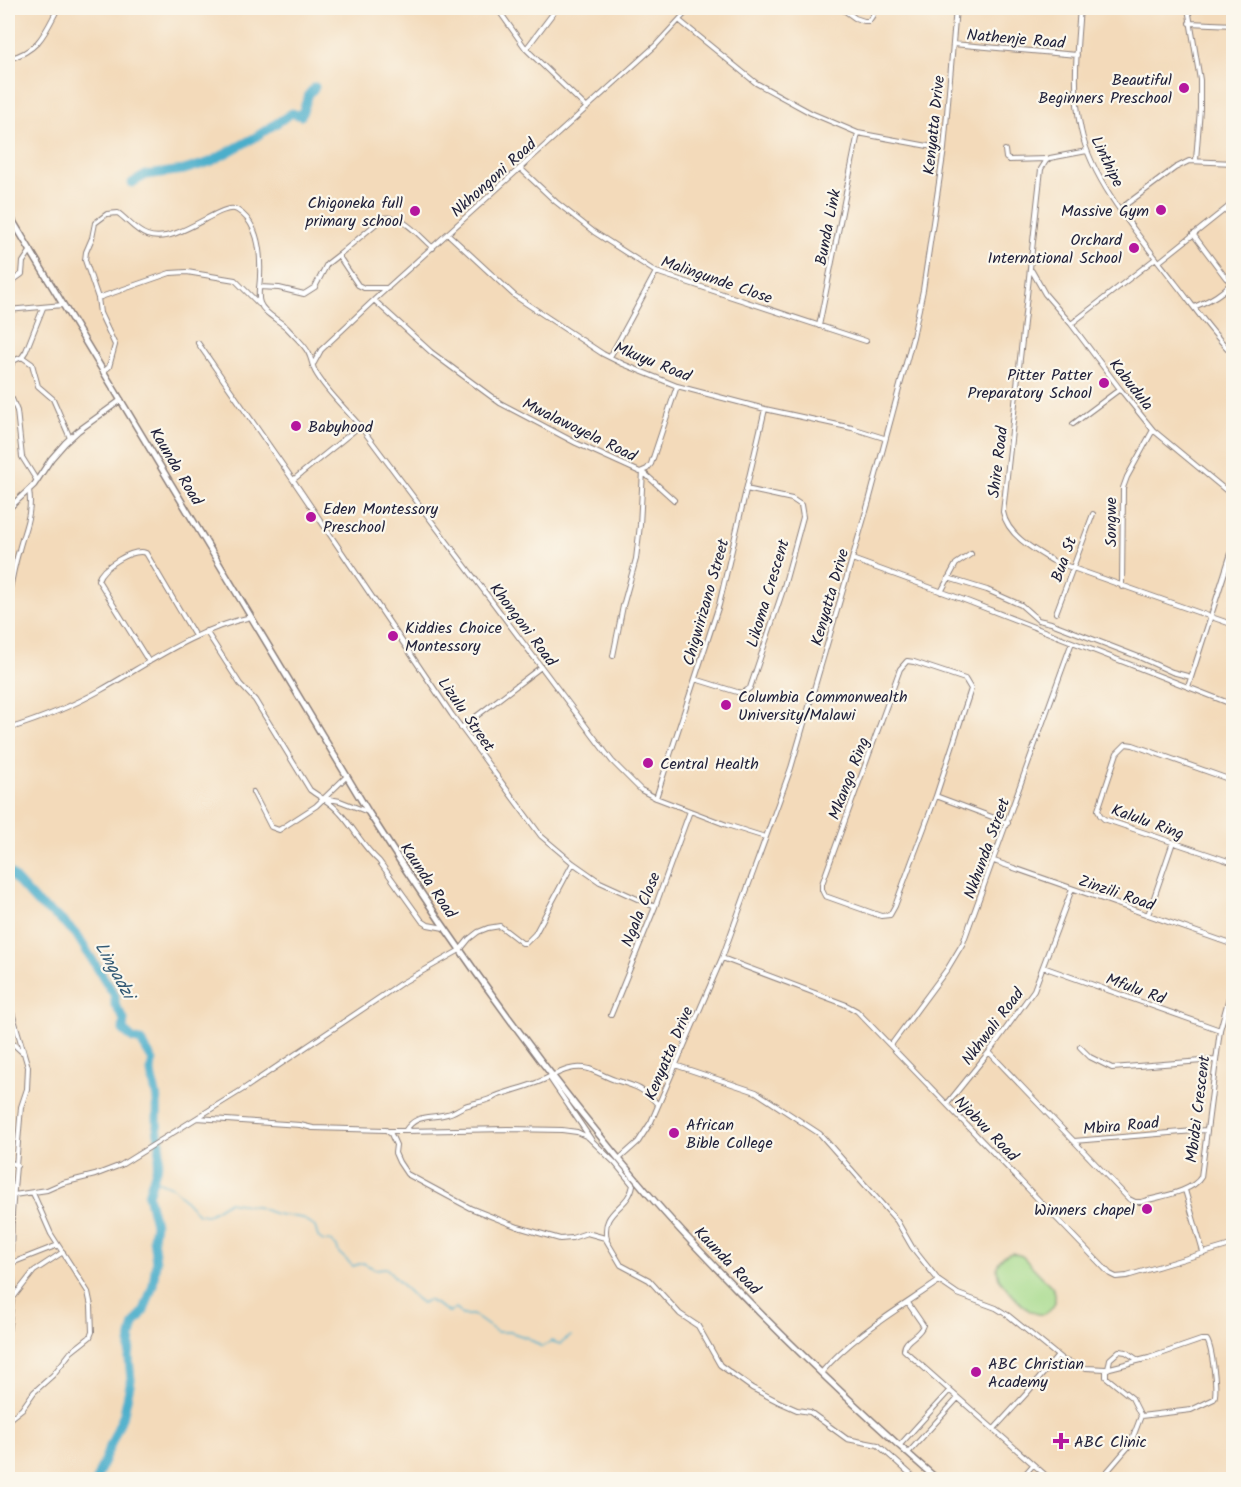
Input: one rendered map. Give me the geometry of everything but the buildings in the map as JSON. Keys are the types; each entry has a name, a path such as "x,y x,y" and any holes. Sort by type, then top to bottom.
{"main road":[{"name":"Kaunda Road","path":"8,213 369,813 460,950 551,1076 686,1236 821,1373 938,1479"}],"street":[{"path":"8,59 20,55 43,38 58,8"},
{"path":"497,8 526,49 587,108"},
{"path":"526,49 557,8"},
{"name":"Nkhongoni Road","path":"313,363 321,350 374,300 655,46 690,8"},
{"path":"841,8 864,21 869,21 874,8"},
{"name":"Kenyatta Drive","path":"620,1159 642,1137 722,958 799,742 869,501 918,315 944,149 956,8"},
{"name":"Linthipe","path":"1080,8 1077,55 1079,118 1087,151 1120,209 1233,355"},
{"path":"1188,8 1200,80 1196,160"},
{"path":"680,21 756,83 811,113 858,133 944,149"},
{"path":"1189,23 1233,25"},
{"name":"Nathenje Road","path":"953,44 1077,55"},
{"name":"Bunda Link","path":"819,326 858,133"},
{"path":"1005,150 1006,158 1009,160 1050,158 1087,151"},
{"name":"Shire Road","path":"1050,158 1043,165 1040,174 1004,519 1011,530 1031,547 1053,561 1233,625"},
{"path":"1120,209 1175,168 1189,161 1233,163"},
{"name":"Malingunde Close","path":"520,168 587,227 656,272 866,341"},
{"path":"1071,324 1228,207 1233,197"},
{"path":"1233,197 1230,228 1233,236"},
{"path":"104,372 109,367 115,345 100,313 98,298 85,260 95,223 112,212 118,213 142,232 159,237 172,236 225,209 237,210 252,227 258,242 258,297 261,306"},
{"path":"259,286 304,294 315,287 327,264 383,218 392,216 399,219 433,248"},
{"name":"Mkuyu Road","path":"448,234 515,296 610,357 677,386 765,409 852,428 884,438"},
{"path":"1193,234 1226,278 1233,282 1215,297 1194,307"},
{"path":"8,284 22,274 23,262 31,250"},
{"path":"340,254 340,258 358,285 364,288 389,288"},
{"name":"Kabudula","path":"1031,268 1045,294 1153,430 1233,497"},
{"name":"Khongoni Road","path":"98,298 170,273 187,272 235,280 305,347 317,375 360,426 612,761 641,790 656,798 765,837"},
{"path":"610,357 656,272"},
{"name":"Mwalawoyela Road","path":"374,300 432,352 500,403 576,443 632,468 643,471 651,464 677,386"},
{"path":"8,310 63,305"},
{"path":"8,373 13,361 22,357 27,351 43,308"},
{"name":"Lizulu Street","path":"198,343 461,728 541,836 600,882 655,907"},
{"path":"22,357 32,364 36,382 42,391 53,399 69,438"},
{"path":"1073,424 1120,389"},
{"path":"8,399 12,399 17,411 22,457 37,481"},
{"path":"8,509 37,481 51,459 69,438 121,400"},
{"name":"Chigwirizano Street","path":"656,798 719,605 765,409"},
{"path":"293,480 360,426"},
{"name":"Songwe","path":"1122,586 1123,488 1153,430"},
{"path":"643,471 675,500"},
{"path":"613,656 623,606 636,559 643,471"},
{"name":"Likoma Crescent","path":"695,679 737,692 743,693 748,689 789,569 802,517 801,505 792,499 746,489"},
{"path":"8,597 28,520 31,500 29,490"},
{"name":"Bua St","path":"1056,613 1093,513"},
{"path":"1188,687 1233,543"},
{"path":"149,662 98,580 101,572 133,552 146,553 195,636"},
{"path":"941,592 959,560 971,554"},
{"path":"852,560 1233,705"},
{"path":"948,578 975,585 1021,605 1038,620 1052,622 1172,672 1191,677"},
{"path":"8,729 64,709 195,636 232,621 251,617"},
{"path":"206,632 240,684 255,700 308,787 338,810 371,854 379,861 422,921 428,925 445,928"},
{"name":"Nkhunda Street","path":"891,1045 956,956 969,929 1072,642"},
{"name":"Mkango Ring","path":"907,661 965,679 971,689 936,796 890,915 881,916 825,896 822,884 900,669 907,661"},
{"path":"461,728 541,667"},
{"name":"Kalulu Ring","path":"1233,781 1126,744 1117,753 1098,806 1100,815 1104,819 1233,863"},
{"path":"253,792 271,827 276,830 288,826 316,806 347,776"},
{"path":"936,796 1008,823"},
{"path":"324,798 340,801 369,813"},
{"name":"Ngala Close","path":"611,1015 655,907 690,811"},
{"path":"1148,915 1173,843"},
{"name":"Zinzili Road","path":"994,861 1233,945"},
{"path":"14,1195 33,1193 121,1165 197,1118 400,984 460,950 469,939 488,928 503,928 524,944 535,934 573,863"},
{"name":"Nkhwali Road","path":"947,1104 989,1052 1034,990 1072,889"},
{"name":"Njobvu Road","path":"722,958 844,1004 861,1014 1110,1274 1127,1276 1233,1244"},
{"name":"Mfulu Rd","path":"1043,968 1220,1030"},
{"path":"8,972 11,1009 28,1067 27,1089 21,1107 14,1195 10,1201 9,1257 12,1263 13,1299 8,1332"},
{"name":"Mbidzi Crescent","path":"1185,1190 1195,1186 1201,1177 1215,1060 1233,979"},
{"path":"8,1005 11,1009"},
{"path":"8,1039 25,1054"},
{"path":"1080,1047 1090,1058 1112,1068 1215,1060"},
{"path":"989,1052 1129,1199 1135,1202 1185,1190 1203,1252"},
{"path":"675,1065 756,1092 820,1134 897,1221 912,1247 939,1281 958,1294 989,1305 1009,1316 1057,1356 1071,1364 1086,1368 1107,1369 1207,1340 1215,1368 1213,1376 1217,1391 1212,1401 1191,1410 1141,1416"},
{"path":"405,1131 419,1118 448,1114 464,1106 490,1100 574,1068 591,1069 601,1076 643,1090 658,1105"},
{"path":"551,1076 591,1140"},
{"path":"197,1118 300,1125 313,1128 380,1128 389,1131 562,1130 577,1132 591,1140 633,1185 632,1193 608,1217 604,1228 607,1240 621,1265 649,1280 680,1314 698,1326 720,1365 752,1388 779,1402 810,1412 847,1439 878,1445 917,1479"},
{"name":"Mbira Road","path":"1074,1141 1206,1130"},
{"path":"389,1131 396,1144 395,1153 407,1174 470,1209 518,1227 560,1239 587,1233 607,1240"},
{"path":"8,1161 17,1166"},
{"path":"8,1420 22,1409 34,1392 91,1334 91,1306 88,1292 44,1221 33,1193"},
{"path":"12,1263 58,1245"},
{"path":"13,1299 34,1271 63,1252"},
{"path":"821,1373 838,1354 860,1336 939,1281"},
{"path":"908,1303 923,1325 922,1330 905,1344 904,1350 1051,1479"},
{"path":"1100,1479 1130,1445 1141,1416 1132,1398 1107,1379 1105,1374 1110,1359 1119,1351 1126,1352 1138,1360"},
{"path":"994,1428 1057,1356"},
{"path":"899,1446 949,1391"},
{"path":"908,1454 958,1398"},
{"path":"1020,1479 1033,1465"},
{"path":"923,1479 930,1473"},
{"path":"1037,1479 1043,1473"}],"green space":[{"path":"1012,1253 1022,1256 1052,1287 1055,1293 1055,1303 1049,1311 1041,1314 1026,1308 1010,1293 999,1278 997,1266 999,1262 1004,1256"}],"waterway":[{"path":"132,183 146,175 184,170 210,162 254,138 292,113 301,116 309,94 315,87"},
{"name":"Lingadzi","path":"8,871 37,903 76,934 115,996 115,1005 124,1019 123,1030 133,1039 141,1041 153,1061 151,1073 157,1100 159,1138"},
{"path":"96,1480 124,1413 131,1380 129,1358 131,1336 134,1324 144,1311 153,1285 156,1262 153,1238 155,1224 148,1195 159,1160 160,1142"},
{"path":"152,1179 174,1188 198,1214 207,1215 228,1202 302,1218 315,1227 318,1237 323,1241 330,1241 353,1266 363,1263 375,1269 386,1268 422,1303 428,1300 449,1312 456,1308 462,1315 473,1315 497,1332 510,1332 528,1338 542,1347 551,1341 560,1344 571,1336"}],"place":[{"name":"Beautiful Beginners Preschool","path":"1184,88"},
{"name":"Massive Gym","path":"1161,210"},
{"name":"Chigoneka full primary school","path":"415,211"},
{"name":"Orchard International School","path":"1134,248"},
{"name":"Pitter Patter Preparatory School","path":"1104,383"},
{"name":"Babyhood","path":"296,426"},
{"name":"Eden Montessory Preschool","path":"311,517"},
{"name":"Kiddies Choice Montessory","path":"393,636"},
{"name":"Columbia Commonwealth University/Malawi","path":"726,705"},
{"name":"Central Health","path":"648,763"},
{"name":"African Bible College","path":"674,1133"},
{"name":"Winners chapel","path":"1147,1209"},
{"name":"ABC Christian Academy","path":"976,1372"},
{"name":"ABC Clinic","path":"1061,1441"}]}
